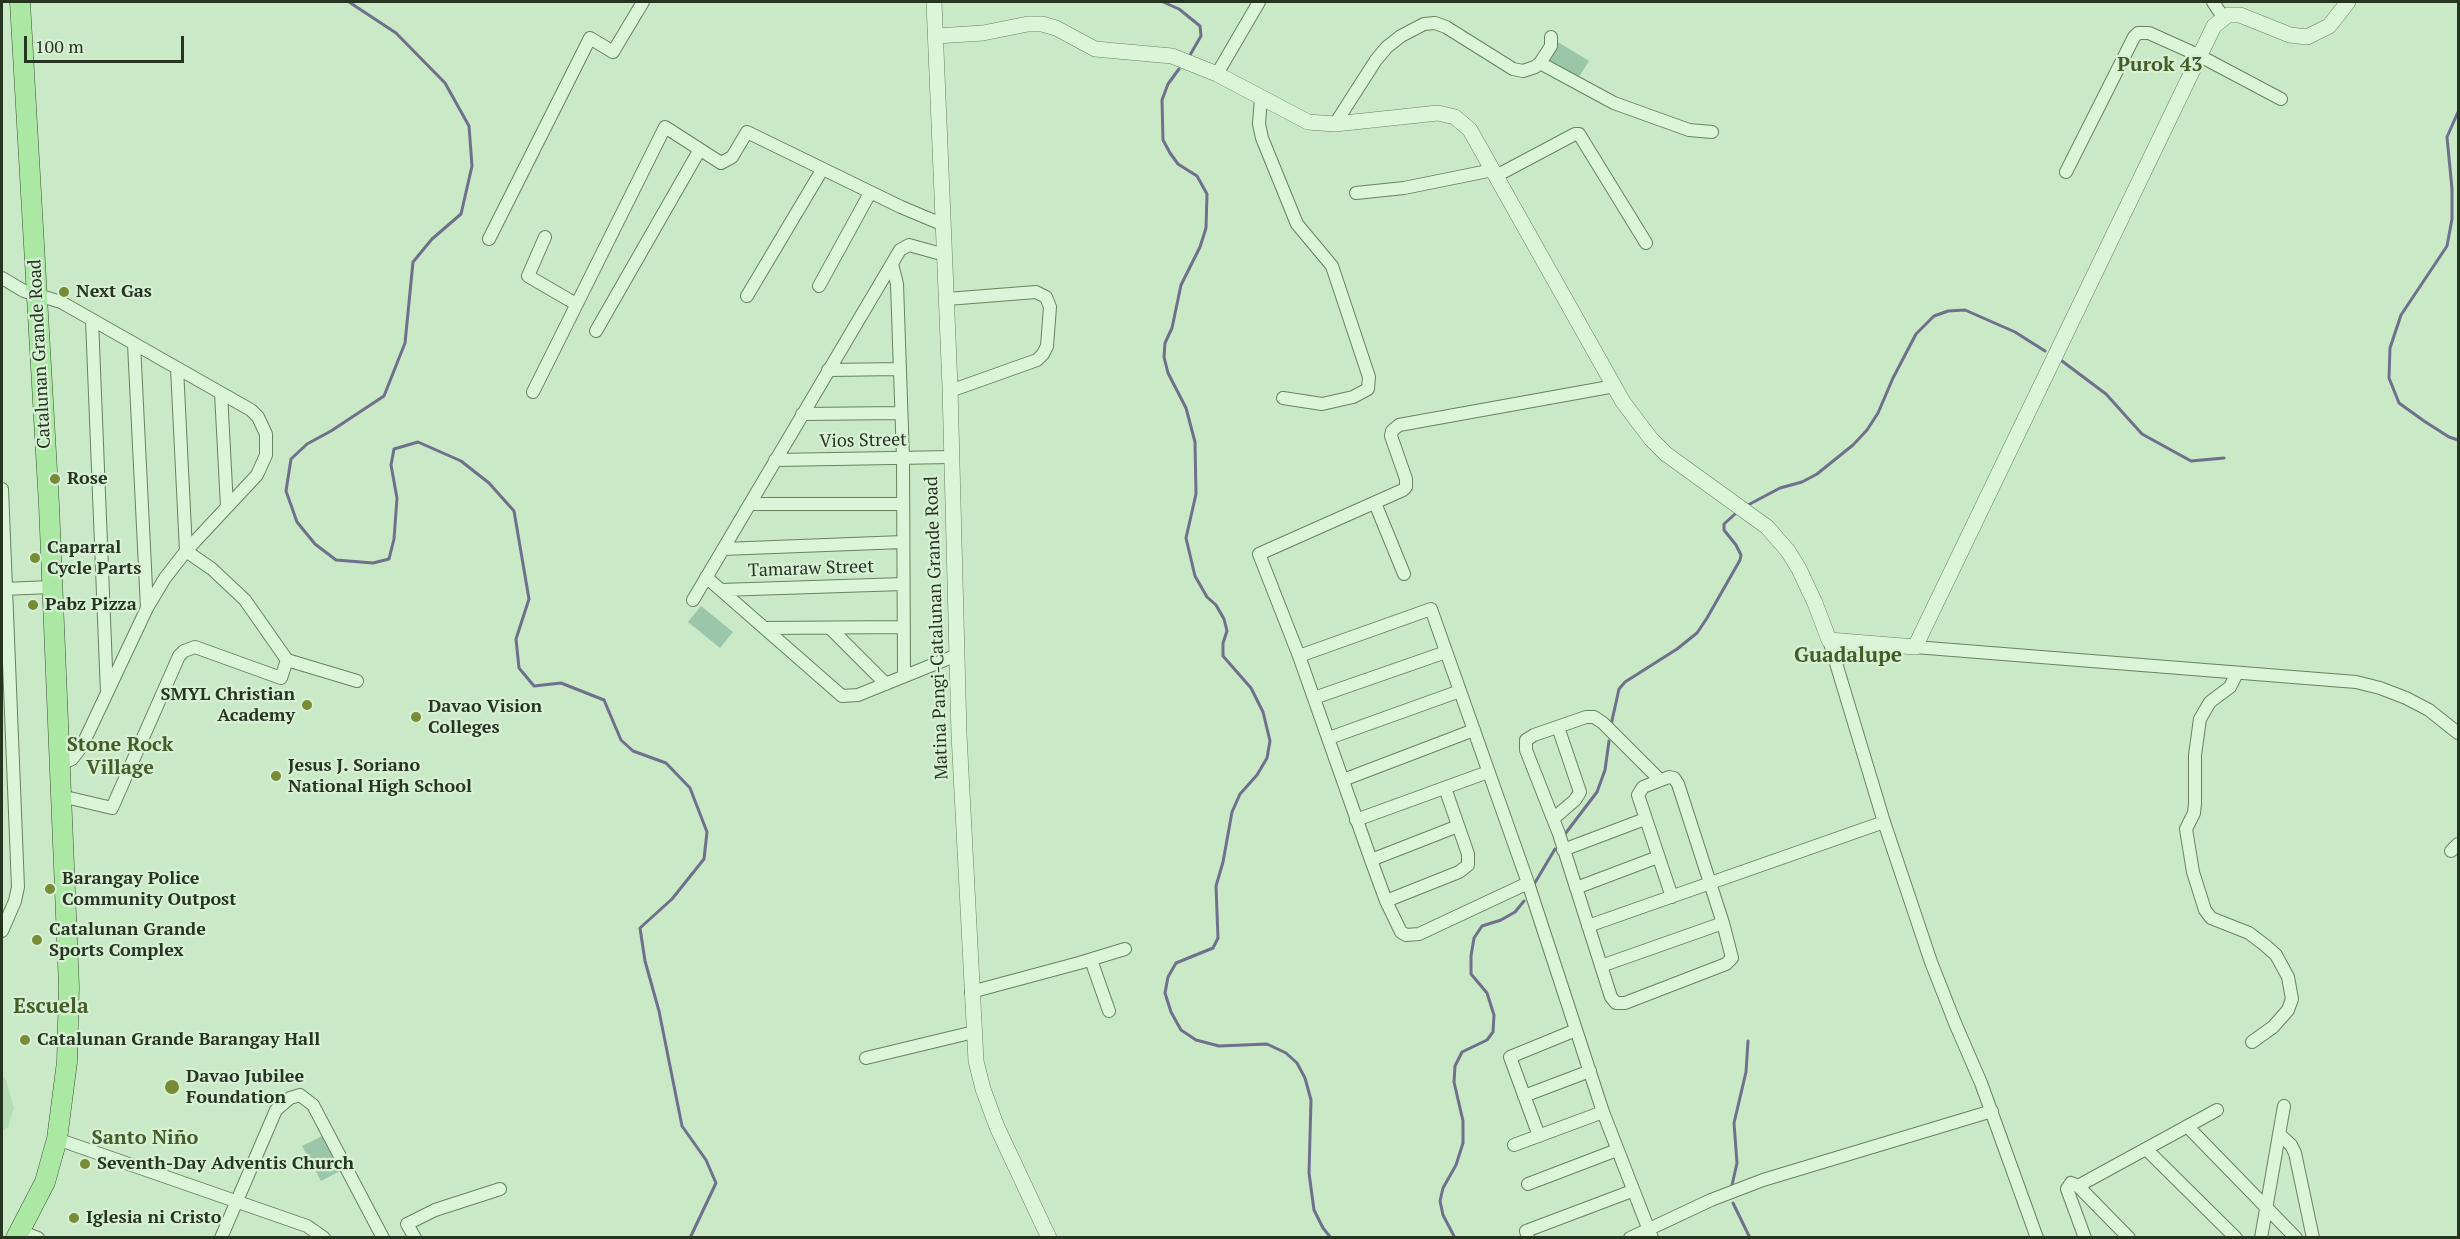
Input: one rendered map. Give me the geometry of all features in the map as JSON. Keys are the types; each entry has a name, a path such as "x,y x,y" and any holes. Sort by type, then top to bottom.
{"main road":[{"name":"Catalunan Grande Road","path":"20,2 52,587 69,987 67,1062 57,1139 45,1182 25,1235"}],"street":[{"path":"489,239 590,38 613,52 643,2"},
{"name":"Matina Pangi-Catalunan Grande Road","path":"934,2 947,299 957,655 976,1061 988,1105 1049,1238"},
{"path":"1217,74 1259,2"},
{"path":"1915,647 2209,33 2218,7 2290,35 2307,37 2329,26 2348,2"},
{"path":"1335,124 1376,60 1401,36 1424,24 1435,23 1446,27 1513,69 1529,70 1540,63 1551,46 1551,37"},
{"path":"936,36 983,33 1028,24 1042,24 1056,28 1095,49 1172,56 1217,74 1308,122 1335,124 1438,113 1463,122 1470,130 1635,419 1666,453 1767,527 1788,551 1799,569 1829,640 1884,822 1943,994 1992,1111 2037,1238"},
{"path":"2066,172 2138,33 2149,33 2198,55 2281,99"},
{"path":"1540,63 1614,103 1689,130 1712,132"},
{"path":"1261,97 1258,124 1266,148 1297,224 1332,267 1369,377 1368,389 1353,397 1322,404 1283,398"},
{"path":"533,392 665,128 715,161 724,162 732,157 747,132 870,193 944,225"},
{"path":"1356,193 1404,188 1494,173 1579,134 1646,243"},
{"path":"596,331 699,150"},
{"path":"747,296 822,170"},
{"path":"819,286 870,193"},
{"path":"545,237 528,276 576,304"},
{"path":"693,600 903,247 909,245 945,255"},
{"path":"892,264 897,284 903,458 904,676"},
{"path":"2,278 37,295 61,302 251,410 258,417 266,434 263,466 186,551 147,608 77,754 59,765"},
{"path":"947,299 1036,292 1046,297 1050,307 1047,346 1044,354 1036,360 950,391"},
{"path":"92,320 107,695"},
{"path":"134,344 147,608"},
{"path":"177,368 186,551"},
{"path":"828,370 900,369"},
{"path":"1528,884 1413,936 1401,932 1386,901 1299,656 1259,554 1406,487 1406,479 1391,436 1392,431 1399,425 1615,386"},
{"path":"221,393 227,507"},
{"path":"802,414 901,412"},
{"name":"Vios Street","path":"775,460 952,457"},
{"path":"2,489 4,589 18,887 15,901 2,931"},
{"path":"1375,503 1404,574"},
{"path":"750,504 903,504"},
{"path":"723,549 903,542"},
{"path":"186,551 220,575 245,600 287,660 357,681"},
{"path":"706,577 837,692 846,697 886,684 957,655"},
{"name":"Tamaraw Street","path":"721,590 903,584"},
{"path":"4,589 52,587"},
{"path":"1299,656 1431,609 1528,884 1603,1112 1632,1191 1651,1234"},
{"path":"764,628 904,627"},
{"path":"830,628 886,684"},
{"path":"1829,640 2355,682 2380,688 2428,710 2456,727"},
{"path":"61,796 112,808 184,651 195,647 281,678 287,660"},
{"path":"1314,698 1446,652"},
{"path":"2236,673 2230,687 2205,708 2200,719 2195,755 2194,813 2186,829 2193,873 2205,910 2211,918 2248,933 2266,946 2276,955 2288,977 2292,999 2288,1010 2273,1027 2252,1042"},
{"path":"1329,738 1460,691"},
{"path":"1660,780 1598,720 1586,717 1529,737 1525,744 1553,819 1613,1001 1619,1004 1730,962 1732,954 1710,883 1676,780 1669,777 1638,792 1672,897"},
{"path":"1553,819 1575,800 1580,792 1558,727"},
{"path":"1343,780 1474,730"},
{"path":"1356,820 1488,772"},
{"path":"1386,901 1465,868 1469,859 1445,788"},
{"path":"1563,850 1646,819"},
{"path":"1588,926 1884,822"},
{"path":"1371,860 1458,826"},
{"path":"1576,888 1658,857"},
{"path":"1601,966 1723,923"},
{"path":"971,992 1091,960 1125,948"},
{"path":"1091,960 1108,1011"},
{"path":"1539,1136 1510,1057 1576,1030"},
{"path":"866,1058 974,1032"},
{"path":"1524,1096 1590,1071"},
{"path":"221,1238 276,1110 290,1098 300,1095 314,1104 383,1238"},
{"path":"2261,1238 2284,1106"},
{"path":"2078,1186 2217,1110"},
{"path":"1630,1238 1651,1234 1711,1200 1763,1180 1992,1111"},
{"path":"1514,1145 1603,1112"},
{"path":"2187,1126 2296,1238"},
{"path":"2279,1134 2291,1145 2295,1153 2313,1238"},
{"path":"57,1139 236,1201 316,1235"},
{"path":"2146,1149 2236,1238"},
{"path":"1528,1184 1617,1150"},
{"path":"2085,1238 2067,1189 2071,1183 2078,1186 2129,1238"},
{"path":"415,1238 407,1224 435,1210 500,1190"},
{"path":"1528,1238 1526,1231 1632,1191"}],"green space":[{"path":"1558,42 1589,61 1577,80 1546,60"},
{"path":"701,606 733,632 720,648 688,622"},
{"path":"2,1074 14,1108 8,1127 2,1132"},
{"path":"322,1136 340,1171 321,1181 302,1146"}],"waterway":[{"path":"349,2 396,33 445,83 469,126 472,166 461,214 432,239 413,262 405,343 384,396 307,444 291,459 286,491 297,522 315,544 336,560 373,563 389,559 394,539 397,498 391,465 394,449 418,442 461,461 489,483 514,511 529,599 516,639 519,668 534,686 561,683 604,700 621,740 633,751 666,763 690,788 707,832 704,859 672,899 640,928 645,961 659,1011 682,1126 706,1160 716,1183 690,1238"},
{"path":"1163,2 1179,9 1200,26 1201,36 1190,55"},
{"path":"1179,69 1168,84 1162,100 1163,140 1178,164 1197,176 1207,194 1206,228 1200,247 1181,285 1172,328 1165,343 1164,357 1168,373 1186,408 1195,442 1196,494 1186,538 1195,576 1224,619 1227,631 1223,643 1223,656 1251,688 1263,712 1270,741 1267,758 1257,775 1240,794 1232,812 1216,886 1218,938 1213,948 1176,963 1168,977 1165,993 1171,1012 1181,1030 1196,1040 1219,1046 1267,1044 1286,1053 1297,1063 1305,1078 1311,1100 1309,1173 1314,1210 1331,1238"},
{"path":"2458,112 2447,137 2452,189 2452,219 2447,246 2401,315 2390,348 2389,378 2399,403 2449,437 2458,440"},
{"path":"1748,505 1780,488 1802,482 1817,474 1853,445 1878,413 1916,334 1934,316 1948,311 1965,310 2015,332 2045,351"},
{"path":"2062,361 2106,394 2142,434 2191,461 2224,458"},
{"path":"1611,725 1619,689 1625,682 1677,649 1697,633 1707,618 1740,560 1741,555 1736,545 1724,530 1724,524 1735,514"},
{"path":"1565,834 1597,792 1605,770 1609,741"},
{"path":"1533,886 1555,849"},
{"path":"1455,1238 1443,1215 1440,1201 1443,1188 1456,1165 1463,1143 1463,1121 1454,1082 1455,1066 1462,1052 1487,1040 1493,1032 1494,1015 1487,993 1471,974 1474,938 1482,926 1501,920 1515,912 1524,901"},
{"path":"1732,1185 1737,1163 1734,1123 1746,1072 1748,1041"},
{"path":"1733,1203 1750,1238"}],"place":[{"name":"Next Gas","path":"64,292"},
{"name":"Rose","path":"55,479"},
{"name":"Caparral Cycle Parts","path":"35,558"},
{"name":"Pabz Pizza","path":"33,605"},
{"name":"SMYL Christian Academy","path":"307,705"},
{"name":"Davao Vision Colleges","path":"416,717"},
{"name":"Jesus J. Soriano National High School","path":"276,776"},
{"name":"Barangay Police Community Outpost","path":"50,889"},
{"name":"Catalunan Grande Sports Complex","path":"37,940"},
{"name":"Catalunan Grande Barangay Hall","path":"25,1040"},
{"name":"Davao Jubilee Foundation","path":"172,1087"},
{"name":"Seventh-Day Adventis Church","path":"85,1164"},
{"name":"Iglesia ni Cristo","path":"74,1218"}],"district":[{"name":"Purok 43","path":"2160,65"},
{"name":"Guadalupe","path":"1848,656"},
{"name":"Stone Rock Village","path":"120,756"},
{"name":"Escuela","path":"51,1007"},
{"name":"Santo Niño","path":"145,1138"}]}
